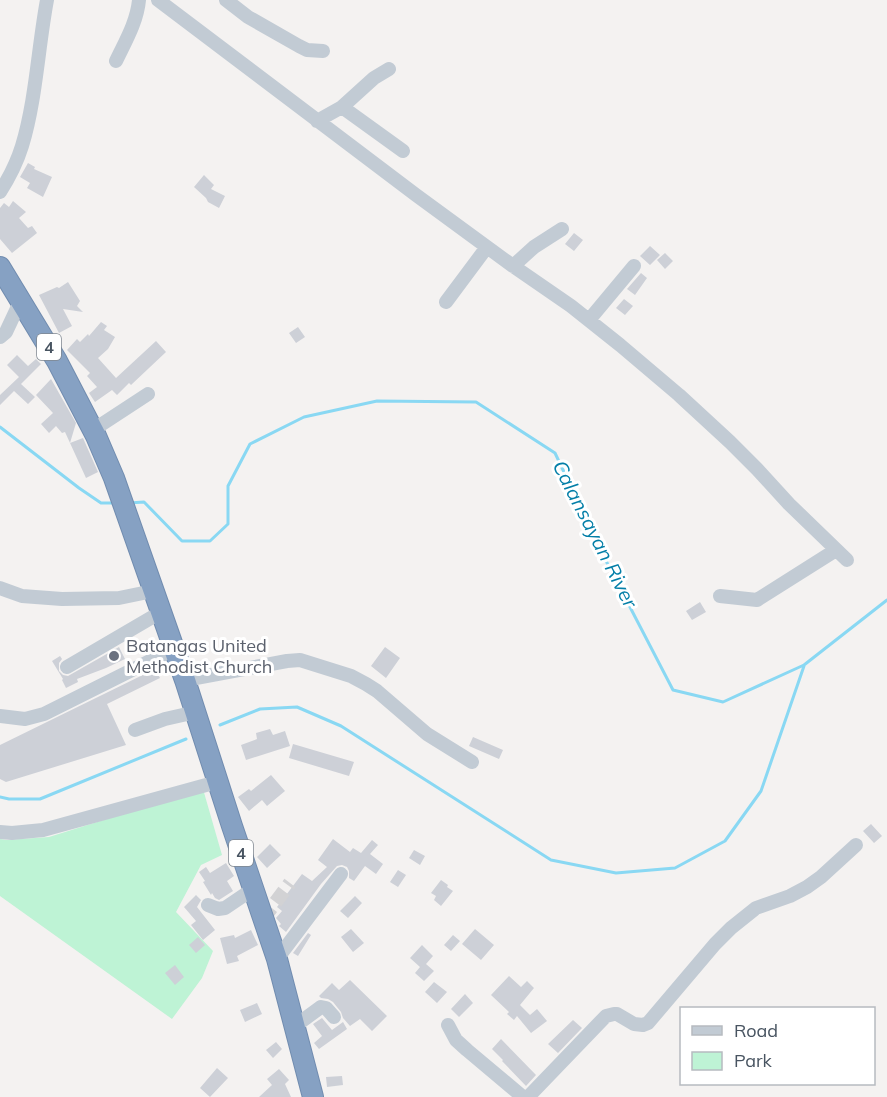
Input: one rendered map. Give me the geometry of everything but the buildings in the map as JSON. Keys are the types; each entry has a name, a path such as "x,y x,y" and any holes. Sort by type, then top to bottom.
{"highway":[{"name":"4","path":"2,277 21,300 57,361 93,430 114,478 196,712 217,782 277,959 313,1097"}],"street":[{"path":"0,192 9,178 21,148 29,117 47,0"},
{"path":"116,61 134,21 139,0"},
{"path":"158,0 487,247 572,306 679,395 750,462 789,504 847,560"},
{"path":"226,0 248,17 299,46 307,50 323,51"},
{"path":"317,121 342,107 375,78 389,69"},
{"path":"342,107 403,151"},
{"path":"513,266 534,247 562,229"},
{"path":"446,302 487,247"},
{"path":"589,320 634,266"},
{"path":"0,337 6,332 21,300"},
{"path":"93,430 148,394"},
{"path":"720,596 758,600 836,550"},
{"path":"0,588 22,596 62,599 118,598 153,591"},
{"path":"67,667 161,612"},
{"path":"0,716 24,718 44,714 174,649"},
{"path":"185,680 300,660 351,676 366,684 427,734 472,762"},
{"path":"135,730 165,719 196,712"},
{"path":"0,832 43,830 217,782"},
{"path":"448,1025 456,1040 525,1097 606,1016 617,1014 638,1025 648,1023 715,944 737,923 756,908 790,896 807,887 856,845"},
{"path":"277,959 341,874"},
{"path":"208,904 218,909 225,908 253,889"},
{"path":"295,1026 321,1007 326,1008 334,1017"}],"green space":[{"path":"203,789 222,855 201,865 176,912 213,951 202,978 172,1019 0,896 0,839 49,837"}],"waterway":[{"name":"Calansayan River","path":"129,503 144,502 182,541 210,541 228,524 228,486 250,444 304,417 377,401 476,402 555,453 604,557 673,690 723,702 804,665 887,600"},
{"name":"Calansayan River","path":"0,427 101,503 117,503"},
{"path":"220,725 260,709 297,707 341,726 551,860 616,873 675,868 725,841 761,791 804,666"},
{"path":"0,797 40,799 186,739"}],"tunnel":[{"path":"263,919 290,883"}],"place":[{"name":"Batangas United Methodist Church","path":"114,656"}]}
